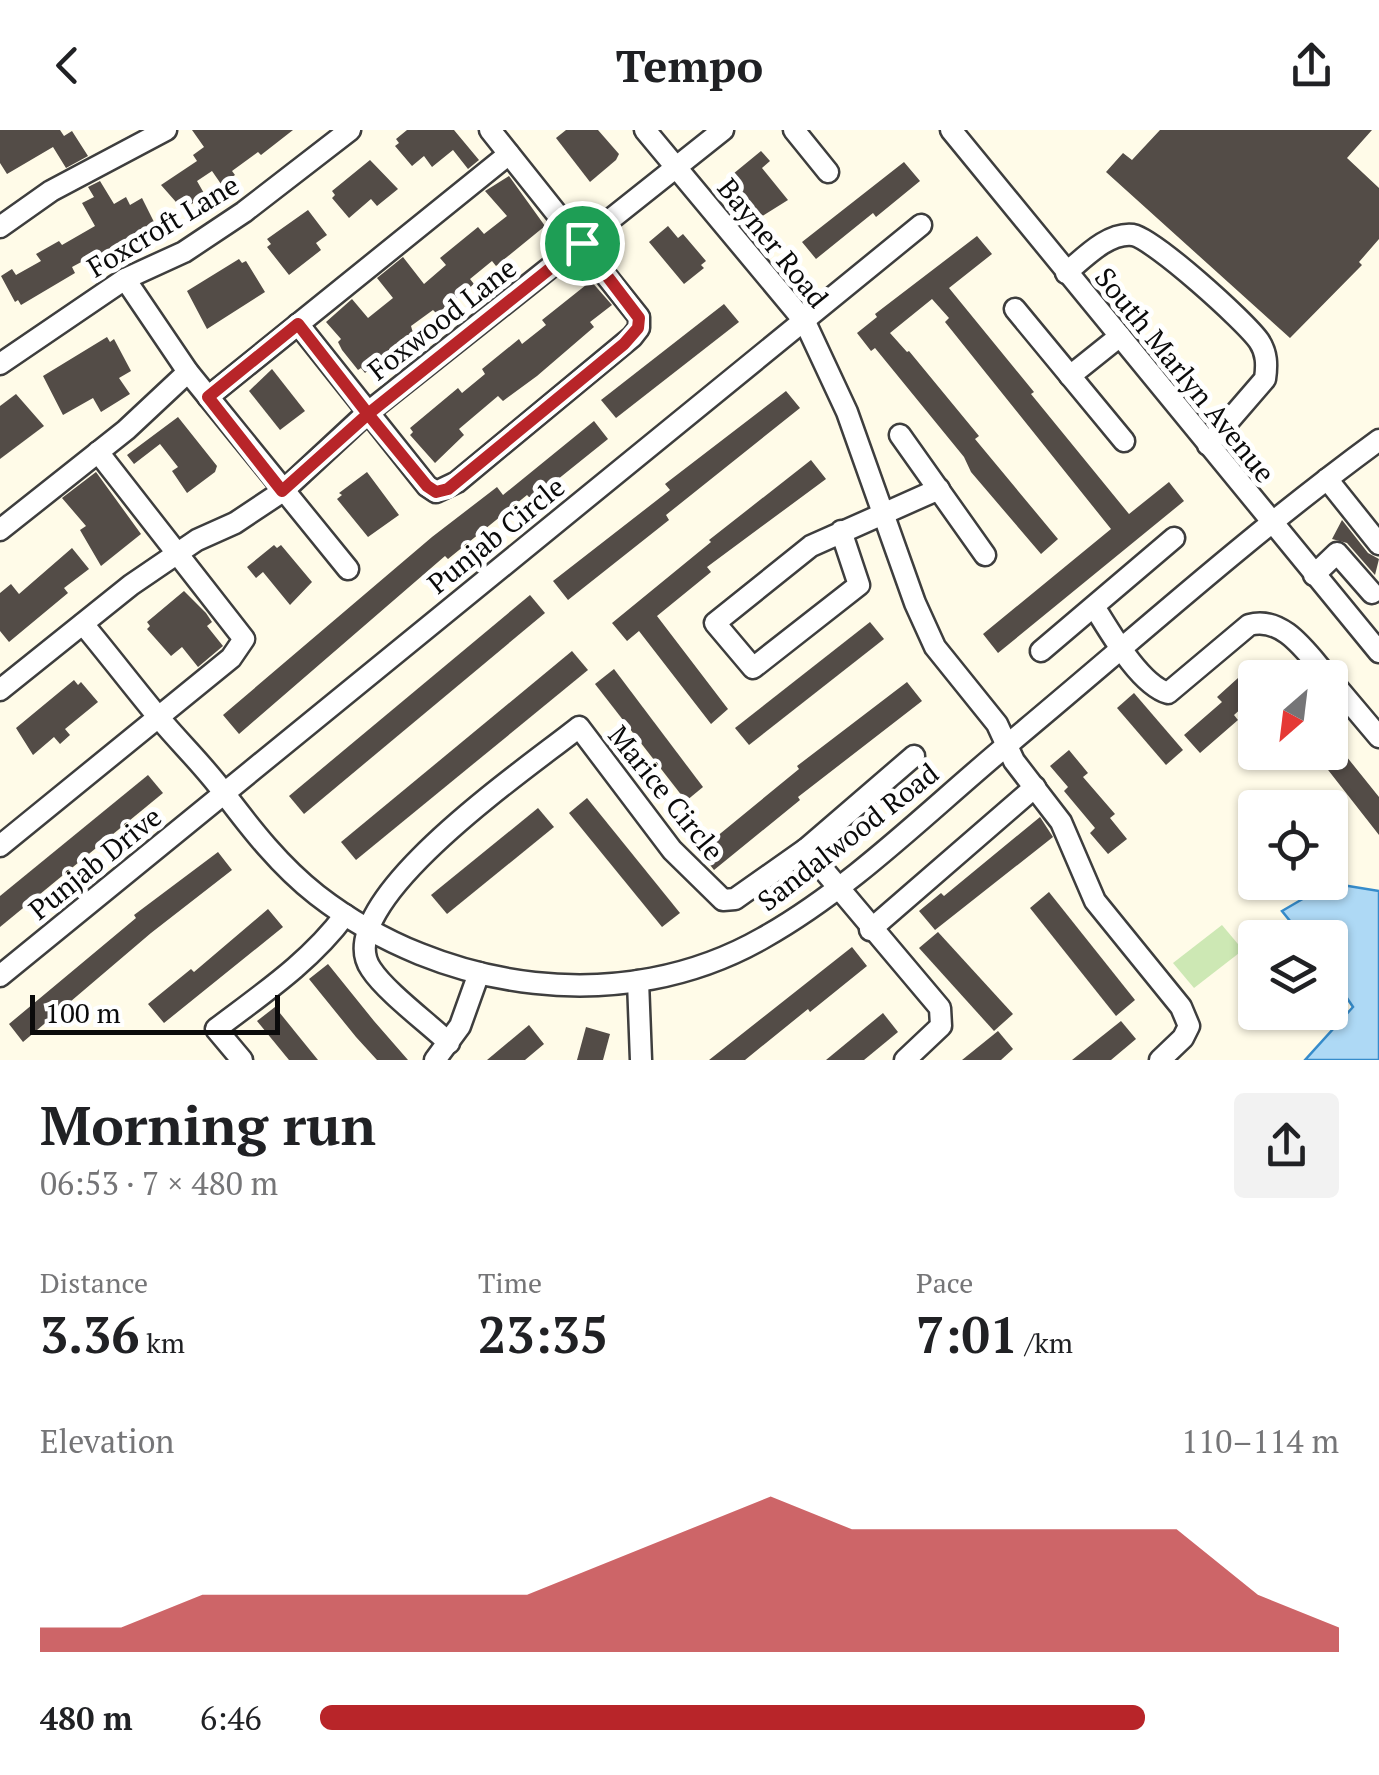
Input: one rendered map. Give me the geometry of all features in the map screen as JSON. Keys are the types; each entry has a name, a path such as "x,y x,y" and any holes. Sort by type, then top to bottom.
{"street":[{"path":"0,227 51,191 166,130"},
{"name":"Foxcroft Lane","path":"0,364 125,280 184,252 244,212 350,130"},
{"path":"298,324 427,486 436,492 458,482 624,344 638,328 639,318 490,130"},
{"name":"Bayner Road","path":"645,130 804,322 846,412 881,514 936,647 1061,822 1095,901 1181,1006 1189,1026 1183,1038 1160,1060"},
{"name":"Foxwood Lane","path":"0,690 178,553 235,524 282,491 368,414 724,130"},
{"path":"794,130 828,172"},
{"name":"South Marlyn Avenue","path":"952,130 1379,652"},
{"path":"208,397 509,154"},
{"name":"Punjab Circle","path":"224,792 920,226"},
{"path":"1066,272 1109,239 1134,236 1147,240 1261,343 1267,366 1265,379 1208,445"},
{"path":"125,280 188,372 348,569"},
{"path":"1014,309 1124,441"},
{"path":"1070,376 1120,336"},
{"path":"0,530 98,452 188,372"},
{"path":"900,435 984,554"},
{"name":"Sandalwood Road","path":"83,624 279,861 346,915 426,957 479,973 577,987 638,980 732,954 804,913 1122,651 1270,522 1379,440"},
{"path":"0,846 239,651 244,639 98,452"},
{"path":"1327,479 1379,544"},
{"path":"842,531 859,586 753,668 715,623 811,546 842,531 939,488"},
{"path":"1041,651 1174,538"},
{"path":"1314,575 1337,553 1376,590 1348,616"},
{"path":"1095,608 1122,651 1158,691 1168,693 1249,625 1270,624 1288,633 1313,660"},
{"path":"1348,700 1379,737"},
{"name":"Marice Circle","path":"368,928 412,862 579,728 672,850 723,900 735,899 806,849 914,756"},
{"path":"870,930 1035,787"},
{"name":"Punjab Drive","path":"0,976 224,792"},
{"path":"806,849 870,930 940,1008 941,1026 905,1060"},
{"path":"242,1060 216,1029 311,955 346,915"},
{"path":"368,928 364,948 370,968 449,1043"},
{"path":"435,1060 460,1026 479,973"},
{"path":"638,980 640,1060"}],"green space":[{"path":"1222,925 1238,944 1238,954 1194,988 1173,963"}],"water":[{"path":"1348,886 1379,891 1379,1060 1305,1060 1332,1030 1348,1030 1348,1013 1353,1007 1348,1000 1348,920 1289,920 1282,911 1301,900 1348,900"}],"building":[{"path":"0,130 60,130 64,136 72,131 88,156 66,168 53,147 7,174 0,163"},
{"path":"192,130 293,130 232,171 235,175 221,184 212,171 197,181 205,195 183,210 161,185 197,161 193,155 204,147"},
{"path":"407,130 454,130 479,160 468,169 453,150 432,167 424,156 412,166 395,146 399,143 396,139"},
{"path":"566,130 598,130 619,154 616,160 590,182 556,138"},
{"path":"1160,130 1372,130 1347,158 1379,188 1379,239 1359,262 1362,265 1290,338 1106,172 1123,153 1132,160"},
{"path":"761,151 770,161 762,168 788,200 761,217 731,180"},
{"path":"370,160 398,189 377,206 371,199 349,218 332,198 332,191"},
{"path":"904,162 920,181 816,259 802,242"},
{"path":"509,176 545,226 496,266 492,261 470,279 474,284 437,314 433,310 411,326 413,333 365,373 361,368 358,370 342,350 338,342 341,339 326,322 352,299 368,318 393,298 377,278 403,257 424,284 446,265 440,258 478,227 484,234 507,216 485,191"},
{"path":"100,181 114,204 126,197 130,205 142,198 156,226 101,258 98,253 72,267 75,273 21,305 18,300 15,302 1,276 12,269 16,275 41,261 36,254 59,241 62,245 95,226 82,203 94,197 88,187"},
{"path":"308,210 327,235 316,243 321,250 289,275 267,247 271,244 267,239"},
{"path":"668,226 678,238 683,234 706,261 701,265 704,268 684,284 649,242"},
{"path":"977,236 992,254 949,288 1034,392 1031,394 1129,514 1169,482 1184,501 998,653 983,634 1111,529 945,322 949,318 932,299 890,333 979,436 975,439 1058,539 1041,554 971,472 964,457 875,348 871,351 857,333 877,317 875,314"},
{"path":"239,259 242,263 246,261 265,292 207,329 187,291"},
{"path":"591,281 612,305 590,322 594,327 537,376 503,401 498,396 459,429 464,435 435,463 410,435 410,428 458,388 462,393 485,374 482,369 519,339 522,344 546,325 542,320"},
{"path":"724,304 739,322 616,418 601,400"},
{"path":"107,337 110,342 114,339 131,371 119,378 130,394 101,412 93,398 63,415 43,376"},
{"path":"272,369 305,411 280,430 249,391"},
{"path":"786,391 800,408 666,515 669,520 568,600 553,581 670,490 665,484"},
{"path":"16,394 44,426 0,459 0,406"},
{"path":"178,417 217,466 215,472 187,493 172,471 178,467 160,444 134,464 127,455"},
{"path":"594,421 608,439 532,500 527,495 448,559 445,556 239,734 223,715 432,537 497,487 503,495"},
{"path":"811,460 826,479 707,567 711,572 657,616 728,709 711,724 639,631 627,641 612,623"},
{"path":"96,472 141,534 101,566 80,530 86,526 62,498"},
{"path":"367,472 399,515 368,537 337,499 342,495 339,493"},
{"path":"1342,520 1368,553 1379,559 1375,575 1347,543 1332,539"},
{"path":"274,545 281,545 312,582 290,605 263,572 256,578 247,567"},
{"path":"72,548 89,569 64,588 68,593 9,642 0,631 0,593 11,584 19,594"},
{"path":"184,591 206,613 212,622 207,626 223,646 198,667 182,647 171,656 147,629 147,622"},
{"path":"530,595 545,613 304,814 289,796"},
{"path":"870,622 884,639 749,745 735,728"},
{"path":"572,651 588,670 356,860 341,842"},
{"path":"614,669 703,787 686,801 595,684"},
{"path":"1238,678 1238,711 1234,715 1238,720 1200,753 1184,735 1222,702 1217,697"},
{"path":"74,680 78,685 81,682 98,702 65,729 70,735 60,744 54,737 33,755 16,728"},
{"path":"907,682 922,701 798,797 800,800 714,870 699,851 799,769 797,766"},
{"path":"1134,693 1183,750 1166,765 1117,708"},
{"path":"1069,750 1088,773 1083,777 1115,814 1110,818 1127,839 1108,854 1090,833 1095,828 1064,791 1068,787 1050,766"},
{"path":"1348,758 1379,797 1379,835 1348,795 1348,790 1344,790 1328,770 1348,770"},
{"path":"148,775 163,793 0,927 0,896"},
{"path":"587,798 680,913 662,927 569,813"},
{"path":"538,808 554,827 447,914 431,895"},
{"path":"1040,817 1053,837 935,930 919,911 941,893 944,896"},
{"path":"218,852 232,870 23,1042 9,1024 136,918 134,915"},
{"path":"1049,892 1135,1000 1116,1016 1030,908"},
{"path":"268,909 283,927 164,1023 148,1004 191,969 194,972"},
{"path":"938,932 1013,1014 994,1031 919,948"},
{"path":"852,947 867,966 810,1012 808,1009 745,1060 709,1060"},
{"path":"328,964 408,1060 377,1060 356,1037 309,979"},
{"path":"275,1007 318,1060 289,1060 257,1021"},
{"path":"883,1013 898,1032 864,1060 826,1060"},
{"path":"1121,1021 1136,1039 1111,1060 1072,1060"},
{"path":"529,1025 544,1044 525,1060 487,1060"},
{"path":"586,1027 610,1034 603,1060 577,1060"},
{"path":"998,1031 1013,1049 1001,1060 962,1060"}],"route":[{"path":"582,243 368,414 298,324 208,397 282,491 368,414 427,486 436,492 448,489 624,344 638,328 639,318 582,243"}]}
